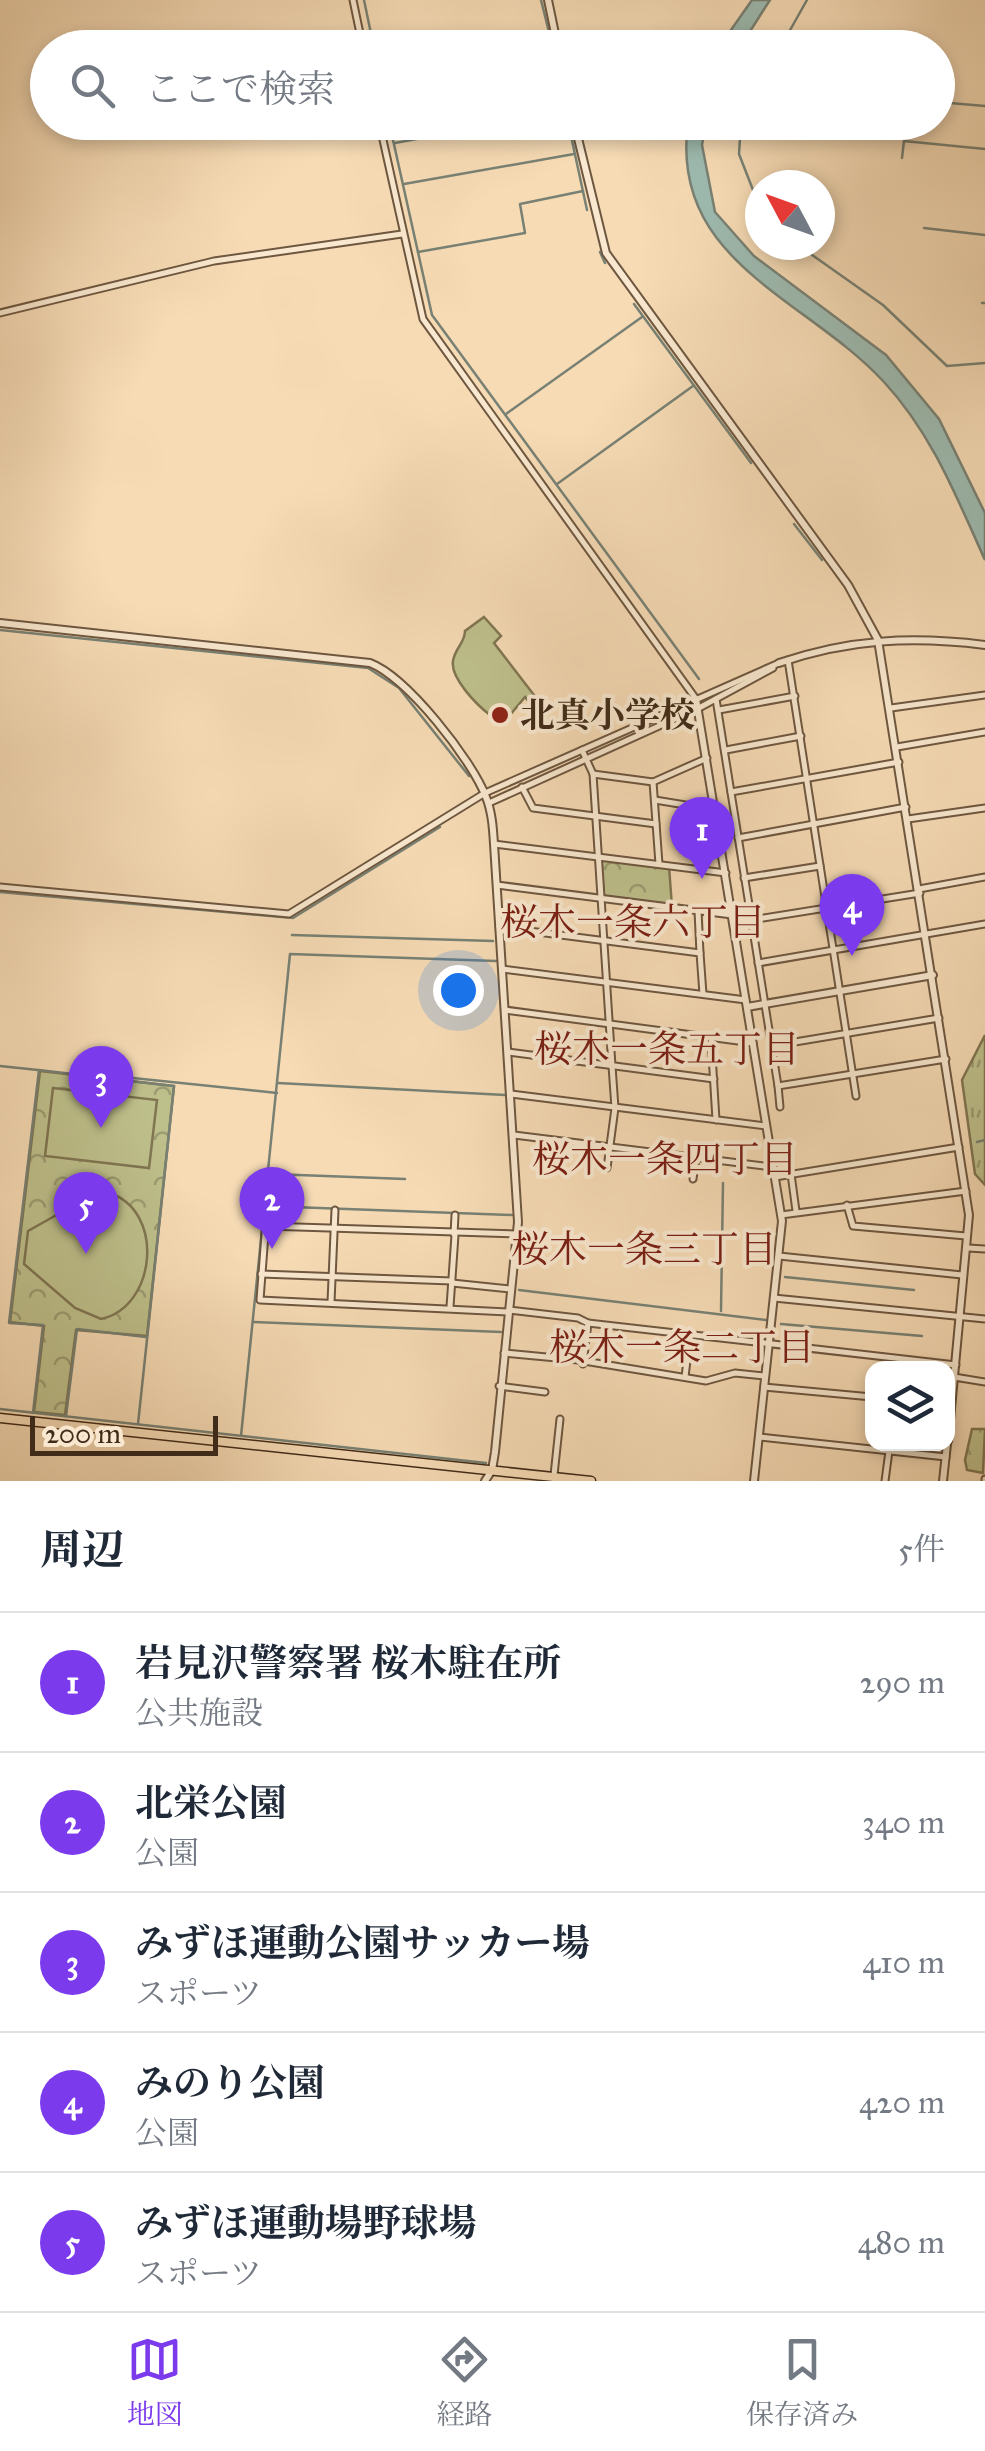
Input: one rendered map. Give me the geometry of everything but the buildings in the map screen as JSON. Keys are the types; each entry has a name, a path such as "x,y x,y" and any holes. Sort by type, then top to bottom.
{"main road":[{"path":"0,1418 492,1470 523,1479 592,1481"}],"street":[{"path":"354,0 360,30"},
{"path":"548,0 554,30"},
{"path":"383,140 423,319 696,698 699,708 781,1215 754,1481"},
{"path":"578,140 606,253 848,585 878,640 966,1191 969,1236 955,1372"},
{"path":"0,313 214,261 402,234"},
{"path":"0,623 370,663 403,684 485,793 494,844 517,1234 492,1470 485,1481"},
{"path":"488,803 696,698 784,662 840,645 878,640 922,639 985,646"},
{"path":"784,662 795,696 856,1096"},
{"path":"0,887 290,914 485,793 699,708 784,662"},
{"path":"891,708 985,695"},
{"path":"719,710 795,696"},
{"path":"716,699 780,1107"},
{"path":"897,747 985,732"},
{"path":"726,750 801,736"},
{"path":"584,754 593,774 615,1108 607,1168"},
{"path":"593,774 653,782 707,758"},
{"path":"731,792 899,762"},
{"path":"653,782 659,865"},
{"path":"522,787 533,808 656,824"},
{"path":"655,800 716,810"},
{"path":"738,838 906,807"},
{"path":"908,819 985,808"},
{"path":"494,844 726,873"},
{"path":"744,878 820,866"},
{"path":"751,920 985,877"},
{"path":"496,886 732,915"},
{"path":"698,911 703,994"},
{"path":"758,963 985,924"},
{"path":"499,927 700,953"},
{"path":"502,969 703,994 747,1004 932,975"},
{"path":"505,1010 753,1044"},
{"path":"771,1046 940,1018"},
{"path":"710,1038 716,1120"},
{"path":"508,1052 714,1079"},
{"path":"778,1086 946,1059"},
{"path":"510,1094 766,1126"},
{"path":"514,1134 772,1167"},
{"path":"774,1177 960,1146"},
{"path":"693,1178 696,1158"},
{"path":"791,1174 796,1211"},
{"path":"781,1215 966,1191"},
{"path":"846,1205 853,1226 969,1236"},
{"path":"331,1302 334,1210"},
{"path":"450,1307 454,1215"},
{"path":"517,1234 266,1223 260,1300 508,1311 956,1366"},
{"path":"968,1248 985,1250"},
{"path":"778,1256 965,1275"},
{"path":"261,1274 452,1282 511,1289"},
{"path":"774,1298 985,1319"},
{"path":"583,1364 588,1323"},
{"path":"685,1377 690,1335"},
{"path":"504,1353 706,1381 736,1373 765,1376"},
{"path":"955,1377 985,1382"},
{"path":"500,1386 545,1392"},
{"path":"764,1387 865,1395"},
{"path":"554,1477 560,1419"},
{"path":"759,1437 865,1448"},
{"path":"886,1481 889,1451 946,1457"},
{"path":"943,1481 946,1451"}],"green space":[{"path":"484,617 501,636 494,643 544,708 538,713 525,697 510,715 490,715 460,683 453,668 454,656 465,631"},
{"path":"597,857 669,866 672,907 600,898"},
{"path":"985,1035 985,1185 975,1174 962,1080"},
{"path":"40,1071 174,1086 147,1336 76,1330 65,1415 34,1412 44,1326 10,1322"},
{"path":"53,1088 157,1100 149,1168 45,1156"},
{"path":"109,1193 127,1203 139,1218 146,1237 147,1258 134,1297 120,1311 101,1319 75,1308 24,1264 28,1231 94,1194"},
{"path":"972,1429 985,1429 983,1473 967,1470 965,1460"}],"water":[{"path":"752,0 770,0 751,30 731,30"},
{"path":"688,140 703,140 715,212 745,246 745,260 759,260 886,355 939,419 985,513 985,560 942,466 901,402 853,352 750,273 721,244 700,210 688,171"}],"waterway":[{"path":"364,0 370,30"},
{"path":"541,0 548,30"},
{"path":"790,30 807,0"},
{"path":"955,103 985,106"},
{"path":"393,140 432,315 699,679"},
{"path":"395,143 411,140"},
{"path":"572,140 587,210"},
{"path":"740,140 739,154 745,170"},
{"path":"902,158 904,141 985,149"},
{"path":"404,184 574,154"},
{"path":"418,252 525,233 520,204 583,191"},
{"path":"924,228 985,235"},
{"path":"600,252 605,263"},
{"path":"819,260 883,305 947,366 985,363"},
{"path":"634,304 751,463"},
{"path":"506,414 642,317"},
{"path":"557,484 693,386"},
{"path":"794,524 822,560"},
{"path":"0,630 368,668 399,688 469,776"},
{"path":"0,892 293,918 440,827"},
{"path":"292,935 493,941"},
{"path":"241,1436 290,954 496,961"},
{"path":"0,1066 38,1070"},
{"path":"33,1413 43,1325 9,1323 39,1070 174,1086 138,1424"},
{"path":"75,1072 277,1093"},
{"path":"278,1083 505,1095"},
{"path":"977,1142 985,1140"},
{"path":"272,1174 405,1179"},
{"path":"721,1311 723,1183"},
{"path":"265,1206 512,1215"},
{"path":"785,1277 914,1290"},
{"path":"519,1290 766,1320"},
{"path":"253,1322 501,1332"},
{"path":"781,1324 922,1336"},
{"path":"66,1416 77,1329 146,1337"},
{"path":"0,1409 486,1463"}],"place":[{"name":"北真小学校","path":"500,715"},
{"name":"岩見沢警察署 桜木駐在所","path":"702,879"},
{"name":"みのり公園","path":"852,956"},
{"name":"みずほ運動公園サッカー場","path":"101,1128"},
{"name":"北栄公園","path":"272,1249"},
{"name":"みずほ運動場野球場","path":"86,1254"}],"district":[{"name":"桜木一条六丁目","path":"633,922"},
{"name":"桜木一条五丁目","path":"667,1049"},
{"name":"桜木一条四丁目","path":"665,1159"},
{"name":"桜木一条三丁目","path":"644,1249"},
{"name":"桜木一条二丁目","path":"682,1347"}]}
